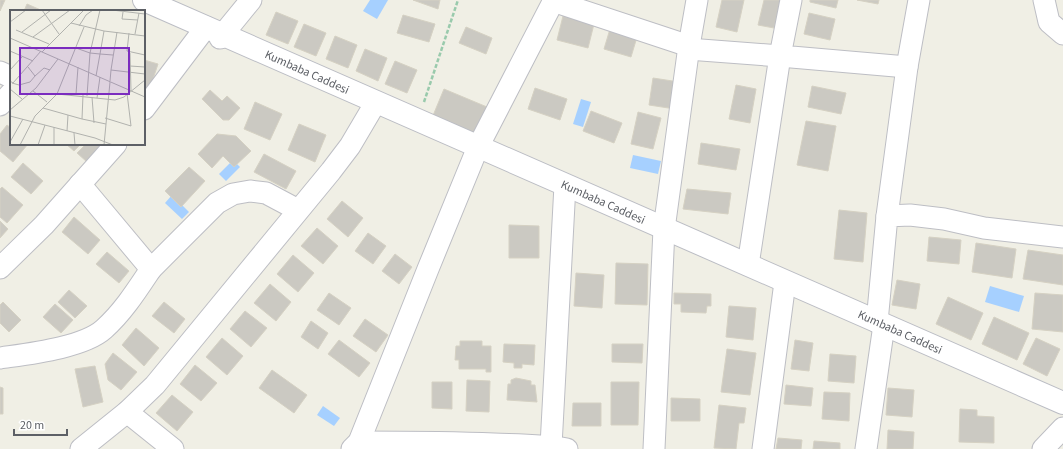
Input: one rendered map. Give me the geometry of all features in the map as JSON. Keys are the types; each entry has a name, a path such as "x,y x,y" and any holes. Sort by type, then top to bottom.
{"street":[{"name":"Kumbaba Caddesi","path":"144,0 1063,404"},
{"path":"145,109 216,32 251,0"},
{"path":"565,185 559,448 416,441 356,446 478,147 553,0 689,47 907,67"},
{"path":"654,449 664,229 689,47 697,0"},
{"path":"748,265 780,56 791,0"},
{"path":"866,449 881,323 887,216 907,67 919,0"},
{"path":"1044,0 1049,22 1063,34"},
{"path":"0,72 10,77"},
{"path":"0,105 10,94"},
{"path":"81,449 128,412 155,385 350,146 376,102"},
{"path":"0,268 44,225 115,145"},
{"path":"80,184 151,269"},
{"path":"0,358 54,349 84,340 102,330 137,291 151,269 217,203 233,194 250,191 266,193 298,210"},
{"path":"887,216 910,215 944,219 984,228 1063,237"},
{"path":"763,449 785,282"},
{"path":"128,412 173,449"}],"path":[{"path":"418,120 458,0"}],"water":[{"path":"370,0 388,0 377,19 363,11"},
{"path":"581,99 591,102 583,127 573,124"},
{"path":"633,155 661,161 658,174 630,168"},
{"path":"233,160 240,167 226,181 219,174"},
{"path":"172,195 189,212 182,219 165,203"},
{"path":"990,286 1024,296 1019,312 985,302"},
{"path":"323,406 340,418 334,426 317,415"}],"building":[{"path":"0,0 5,0 0,11"},
{"path":"413,0 440,0 438,9"},
{"path":"722,0 744,0 737,32 716,27"},
{"path":"764,0 781,0 774,28 758,25"},
{"path":"810,0 838,0 836,8 810,2"},
{"path":"857,0 879,0 878,4"},
{"path":"27,4 41,10 24,10"},
{"path":"276,12 298,21 288,44 266,35"},
{"path":"809,13 835,19 830,40 804,34"},
{"path":"403,15 435,24 429,42 397,33"},
{"path":"563,16 594,24 588,48 557,40"},
{"path":"304,24 326,33 316,56 294,47"},
{"path":"466,27 492,38 486,54 459,43"},
{"path":"610,29 637,37 631,57 604,49"},
{"path":"335,36 357,45 348,68 326,59"},
{"path":"365,49 387,58 378,81 356,71"},
{"path":"145,60 158,64 145,100"},
{"path":"395,61 417,70 407,93 385,84"},
{"path":"653,78 679,82 675,109 649,105"},
{"path":"736,85 756,89 750,123 729,119"},
{"path":"812,86 846,93 841,114 808,107"},
{"path":"535,88 567,99 560,120 528,109"},
{"path":"444,89 487,107 474,136 432,118"},
{"path":"210,90 222,101 227,96 240,108 229,120 223,120 202,99"},
{"path":"255,102 282,114 270,140 244,129"},
{"path":"591,111 622,123 614,143 583,131"},
{"path":"638,112 661,118 653,149 631,144"},
{"path":"806,121 836,126 828,171 797,165"},
{"path":"299,124 326,135 315,162 288,150"},
{"path":"7,125 10,127 10,145 27,145 13,162 0,151 0,134"},
{"path":"217,134 236,136 251,151 234,167 223,156 212,168 198,154"},
{"path":"701,143 740,149 736,170 698,164"},
{"path":"67,145 80,145 74,151"},
{"path":"85,145 102,145 87,162 77,153"},
{"path":"264,154 296,171 286,189 254,172"},
{"path":"23,163 43,181 31,194 11,177"},
{"path":"189,167 205,181 181,207 165,191"},
{"path":"2,187 23,205 7,223 0,217 0,189"},
{"path":"687,189 731,193 728,214 683,209"},
{"path":"342,201 363,218 348,237 327,219"},
{"path":"839,210 867,213 863,262 834,259"},
{"path":"74,217 100,240 88,254 62,232"},
{"path":"0,221 8,229 0,238"},
{"path":"509,225 539,226 539,258 509,258"},
{"path":"317,228 338,246 323,264 301,246"},
{"path":"368,233 386,246 373,264 355,251"},
{"path":"929,237 961,240 959,264 927,261"},
{"path":"976,243 1016,249 1012,278 972,272"},
{"path":"1028,250 1063,255 1063,285 1023,279"},
{"path":"107,252 129,271 119,283 96,264"},
{"path":"395,254 412,267 399,284 382,271"},
{"path":"293,255 314,273 298,292 277,274"},
{"path":"616,263 648,264 647,305 615,304"},
{"path":"576,273 604,275 602,308 574,306"},
{"path":"897,280 920,284 916,309 892,305"},
{"path":"270,284 291,302 276,321 254,303"},
{"path":"69,290 87,306 75,318 58,302"},
{"path":"329,293 351,308 339,325 317,310"},
{"path":"674,293 711,294 711,306 707,306 706,313 681,312 681,304 674,304"},
{"path":"1035,293 1063,295 1063,332 1032,329"},
{"path":"948,297 983,313 971,340 936,324"},
{"path":"3,302 21,320 9,332 0,323 0,305"},
{"path":"164,302 185,319 174,333 152,316"},
{"path":"55,304 73,320 61,333 43,317"},
{"path":"729,306 756,308 753,340 726,337"},
{"path":"245,311 267,328 251,347 230,329"},
{"path":"994,317 1029,333 1017,360 982,344"},
{"path":"365,319 388,335 376,352 353,336"},
{"path":"311,321 328,333 318,349 301,337"},
{"path":"136,328 159,348 144,366 122,345"},
{"path":"222,338 243,356 227,375 206,357"},
{"path":"1036,338 1060,349 1047,376 1023,364"},
{"path":"339,340 370,363 359,377 328,354"},
{"path":"795,340 813,343 809,371 791,369"},
{"path":"460,341 482,341 482,346 491,346 491,372 486,372 486,369 459,369 459,360 455,360 456,346 460,346"},
{"path":"504,344 535,345 534,365 522,364 522,368 514,368 514,363 503,362"},
{"path":"612,344 643,344 642,363 612,362"},
{"path":"727,349 756,353 750,395 721,392"},
{"path":"113,353 137,372 121,390 108,380 105,364"},
{"path":"830,354 856,356 854,383 828,381"},
{"path":"195,365 217,383 201,401 180,384"},
{"path":"95,366 103,402 83,407 75,369"},
{"path":"272,370 307,395 294,413 259,388"},
{"path":"516,378 531,381 531,385 535,385 537,402 507,400 508,384 511,384 511,380"},
{"path":"467,380 490,381 489,412 466,411"},
{"path":"432,382 452,382 452,409 432,408"},
{"path":"611,382 639,382 638,425 611,425"},
{"path":"786,385 813,388 811,406 784,404"},
{"path":"0,387 3,388 3,414 0,414"},
{"path":"888,388 914,390 912,417 886,415"},
{"path":"824,392 850,393 849,421 822,419"},
{"path":"172,395 193,412 177,431 156,413"},
{"path":"671,398 700,399 700,421 671,421"},
{"path":"573,403 601,403 601,426 572,426"},
{"path":"719,405 746,408 744,423 739,423 736,449 714,448"},
{"path":"960,409 977,410 977,416 994,417 994,443 959,442"},
{"path":"888,430 914,432 913,449 887,449"},
{"path":"778,438 802,440 801,449 776,449"},
{"path":"814,441 840,443 840,449 813,449"}]}
